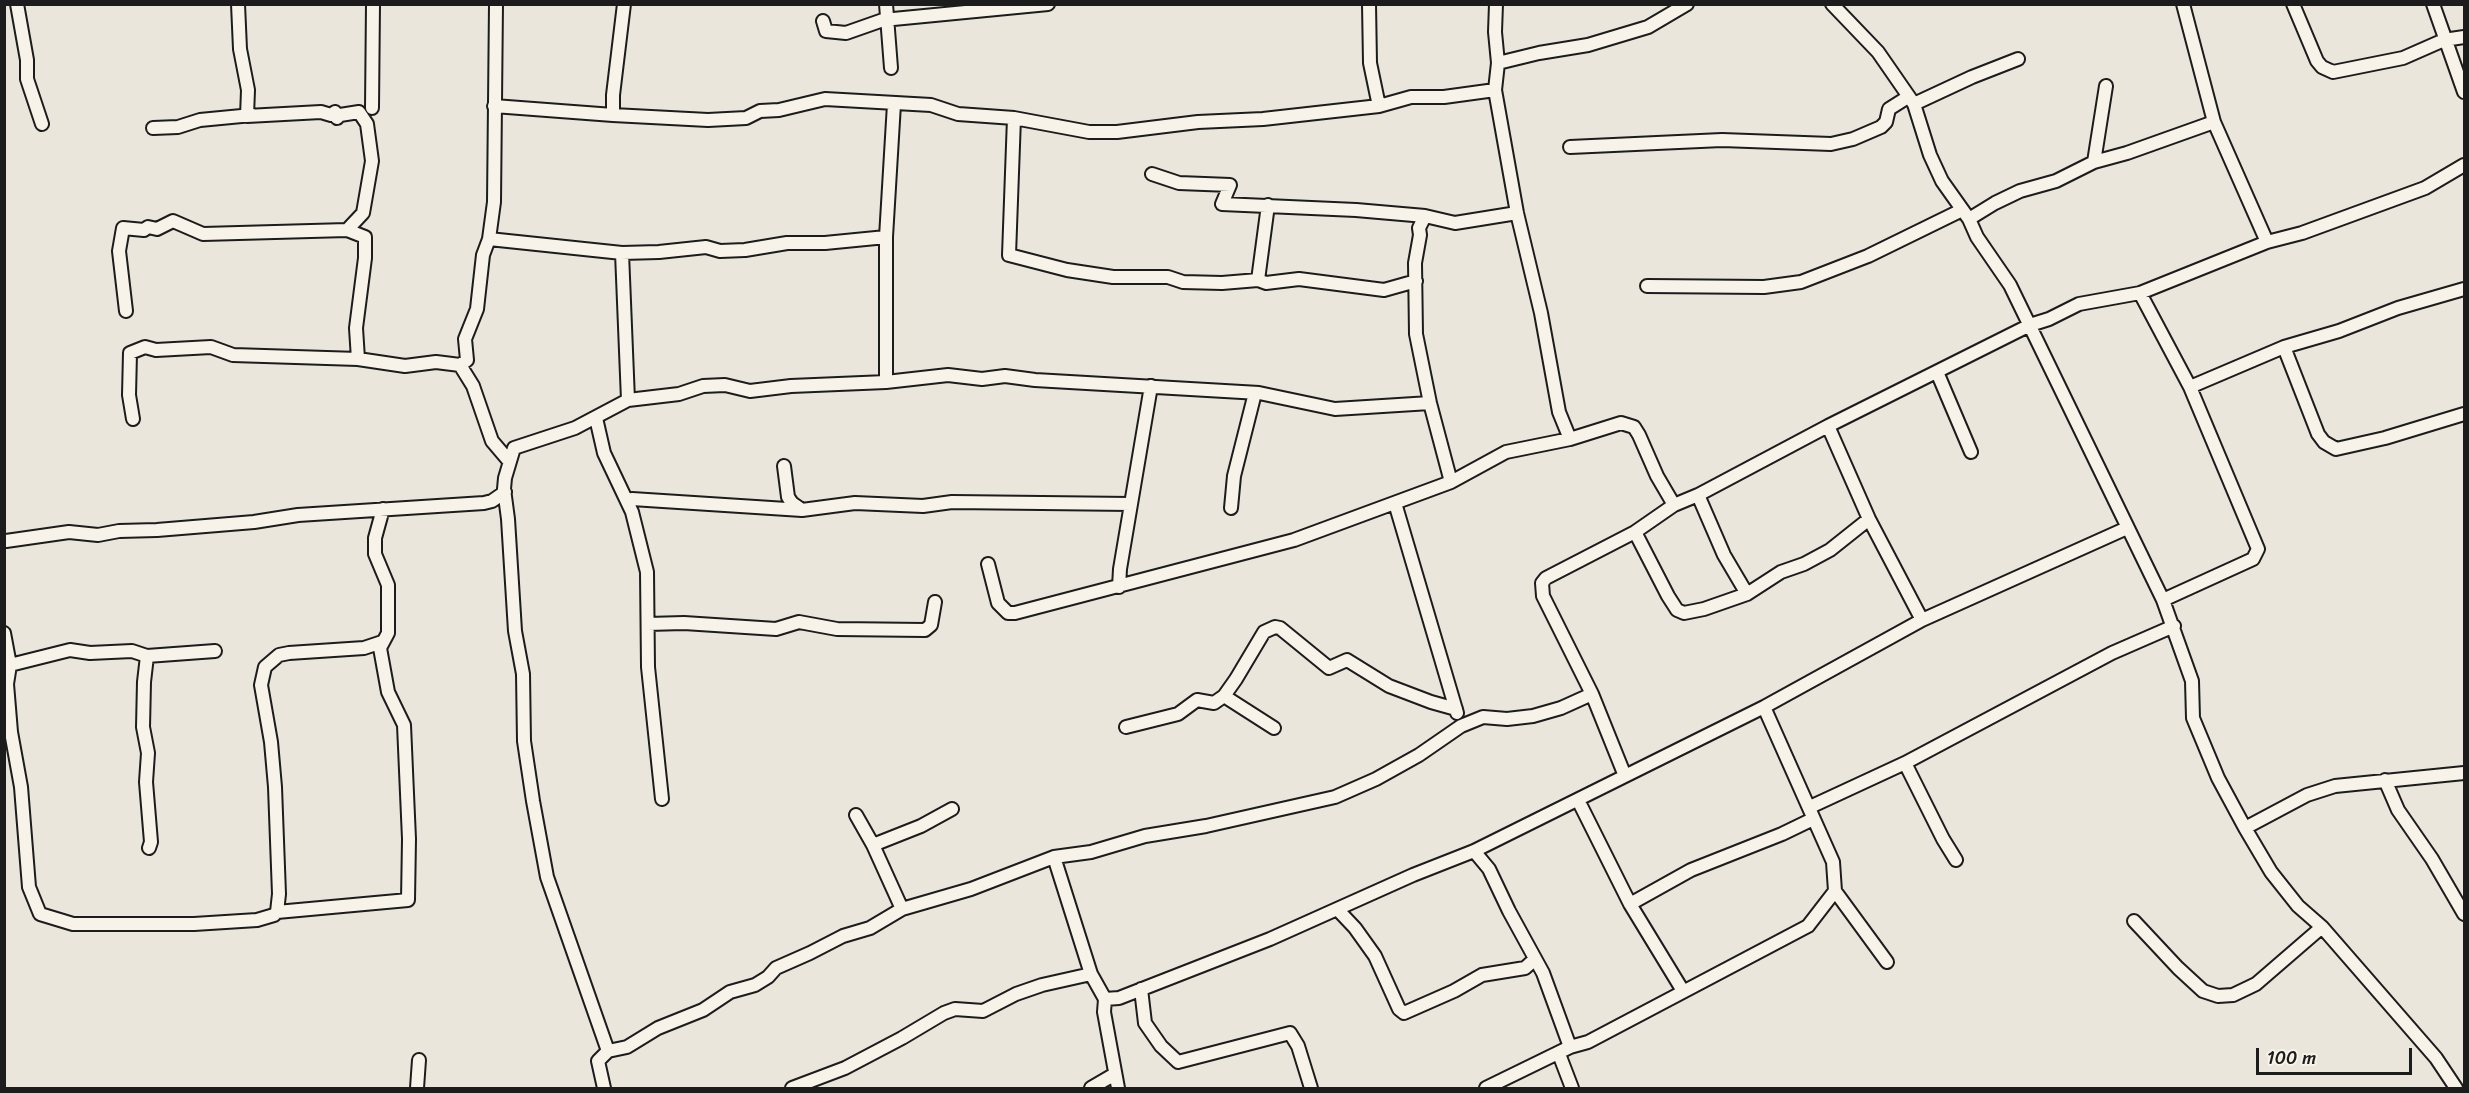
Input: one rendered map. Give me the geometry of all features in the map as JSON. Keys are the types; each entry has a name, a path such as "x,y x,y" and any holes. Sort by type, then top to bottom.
{"street":[{"path":"17,4 27,60 27,79 42,124"},
{"path":"238,4 240,49 248,90 247,116"},
{"path":"372,108 373,4"},
{"path":"133,419 129,395 130,353 145,347 156,350 211,347 233,355 358,359 405,366 436,362 460,365 467,360 465,339 477,309 483,255 489,239 494,202 496,4"},
{"path":"613,116 613,95 624,4"},
{"path":"886,4 891,68"},
{"path":"823,21 826,31 846,33 883,20 994,7 1048,4"},
{"path":"1370,4 1370,63 1379,106"},
{"path":"1496,4 1495,32 1498,63 1495,90 1517,213 1541,313 1559,412 1570,439"},
{"path":"1832,4 1878,52 1911,100 1930,156 1942,181 2010,285 2163,600 2192,681 2193,718 2218,778 2245,828 2271,872 2298,906 2322,927 2436,1058 2448,1073 2456,1089"},
{"path":"2182,4 2214,122 2267,242"},
{"path":"2293,4 2317,61 2322,67 2333,72 2403,58 2444,40 2464,37"},
{"path":"2433,4 2464,92"},
{"path":"1498,63 1588,45 1648,27 1684,6"},
{"path":"1570,147 1722,140 1831,144 1853,139 1881,127 1886,122 1889,109 2018,59"},
{"path":"2094,162 2106,86"},
{"path":"494,106 613,116 708,120 746,118 760,111 779,110 825,99 931,105 958,114 1014,118 1089,132 1117,132 1198,122 1263,119 1379,106 1411,97 1444,97 1495,90"},
{"path":"886,382 886,237 894,104"},
{"path":"247,116 321,112 331,115 335,112 337,118 340,115 359,112 367,124 372,160 363,213 347,230"},
{"path":"153,128 178,127 200,120 252,115 247,116"},
{"path":"1014,118 1009,255 1067,270 1113,277 1168,277 1183,282 1222,283 1258,280 1266,283 1299,279 1384,290 1416,281"},
{"path":"1647,286 1764,287 1801,282 2020,191 2056,181 2094,162 2127,153 2214,122"},
{"path":"1625,776 1592,694 1543,596 1542,583 1546,578 1635,532 1674,505 1698,495 1828,426 2030,325 2049,320 2079,304 2140,293 2267,242 2302,233 2425,188 2464,165"},
{"path":"1152,174 1179,183 1230,185 1222,204 1425,216 1455,223 1517,213"},
{"path":"1258,280 1268,205"},
{"path":"1425,216 1419,228 1415,263 1416,334 1430,404 1451,482"},
{"path":"126,312 119,251 123,228 144,230 148,227 157,230 174,222 203,234 347,230 364,237 365,258 356,328 358,359"},
{"path":"489,239 622,253 706,247 720,250 745,250 787,243 825,243 886,237"},
{"path":"622,253 628,400"},
{"path":"2190,387 2284,347 2339,331 2398,308 2464,289"},
{"path":"2140,293 2190,387 2258,549 2253,559 2163,600"},
{"path":"2284,347 2318,434 2324,442 2336,449 2385,438 2464,414"},
{"path":"460,365 473,386 492,441 509,461"},
{"path":"1937,372 1971,452"},
{"path":"608,1051 547,877 524,741 523,674 515,631 505,492 505,478 514,448 575,428 628,400 679,394 703,386 725,385 750,391 791,386 886,382 948,375 982,379 1005,376 1035,380 1255,393 1335,409 1430,404"},
{"path":"1119,587 1151,386"},
{"path":"1231,508 1234,477 1255,393"},
{"path":"596,418 604,453 632,512 647,572 648,668 663,799"},
{"path":"988,564 994,595 1002,609 1008,613 1119,587 1294,540 1451,482 1506,452 1570,439 1622,423 1634,427 1657,476 1674,505"},
{"path":"1828,426 1869,519 1922,620"},
{"path":"784,466 788,497 802,510"},
{"path":"5,543 69,532 98,535 119,531 254,522 298,514 484,503 492,501 505,492"},
{"path":"1698,495 1724,555 1747,594"},
{"path":"632,500 802,510 855,504 923,506 961,502 1131,504"},
{"path":"1395,503 1461,726"},
{"path":"4,633 10,665 7,684 11,732 21,787 29,887 40,914 73,924 194,924 257,920 270,918 277,912 408,900 409,839 404,724 388,692 380,648 388,633 388,585 375,554 375,538 383,509"},
{"path":"1635,532 1668,596 1680,612 1704,609 1747,594 1780,572 1804,564 1830,550 1869,519"},
{"path":"1105,999 1119,998 1338,910 1413,875 1474,852 1764,707 1922,620 2127,528"},
{"path":"648,624 684,623 776,629 799,622 837,629 925,630 932,625 935,603"},
{"path":"1630,903 1691,870 1782,834 1811,813 2112,653 2174,626"},
{"path":"1126,727 1178,714 1197,700 1214,703 1224,696 1264,632 1275,627 1280,628 1329,668 1347,660 1389,686 1456,709"},
{"path":"277,912 279,894 275,787 271,742 261,685 265,667 279,655 289,652 364,648 382,642"},
{"path":"10,665 70,650 90,653 132,651 147,656 215,651"},
{"path":"147,656 143,727 148,753 146,782 151,842 149,848"},
{"path":"604,1089 598,1061 608,1051 627,1047 658,1028 703,1010 730,992 754,985 768,977 776,968 843,936 870,928 902,909 971,889 1054,858 1091,852 1145,836 1206,826 1335,797 1376,779 1419,755 1461,726 1484,717 1507,719 1533,716 1561,708 1592,694"},
{"path":"1224,696 1274,728"},
{"path":"1764,707 1833,862 1835,891 1887,962"},
{"path":"1616,753 1638,770"},
{"path":"1905,763 1956,860"},
{"path":"2245,828 2307,795 2335,786 2464,773"},
{"path":"2385,780 2398,810 2432,859 2464,914"},
{"path":"1578,800 1630,903 1683,991"},
{"path":"873,845 921,826 952,809"},
{"path":"856,815 873,845 902,909"},
{"path":"1474,852 1490,869 1544,973 1565,1051 1572,1089"},
{"path":"1054,858 1091,974 1105,999 1104,1012 1118,1089"},
{"path":"1486,1089 1588,1042 1808,926 1835,891"},
{"path":"1338,910 1355,928 1375,956 1399,1009 1404,1013 1454,991 1482,975 1525,968 1535,959"},
{"path":"2134,921 2203,991 2218,996 2233,995 2256,984 2322,927"},
{"path":"792,1089 845,1068 902,1038 944,1012 955,1009 983,1011 1016,994 1042,985 1091,974"},
{"path":"1141,989 1145,1023 1161,1046 1178,1062 1290,1033 1298,1046 1311,1089"},
{"path":"417,1089 419,1060"},
{"path":"1091,1089 1115,1074"}]}
